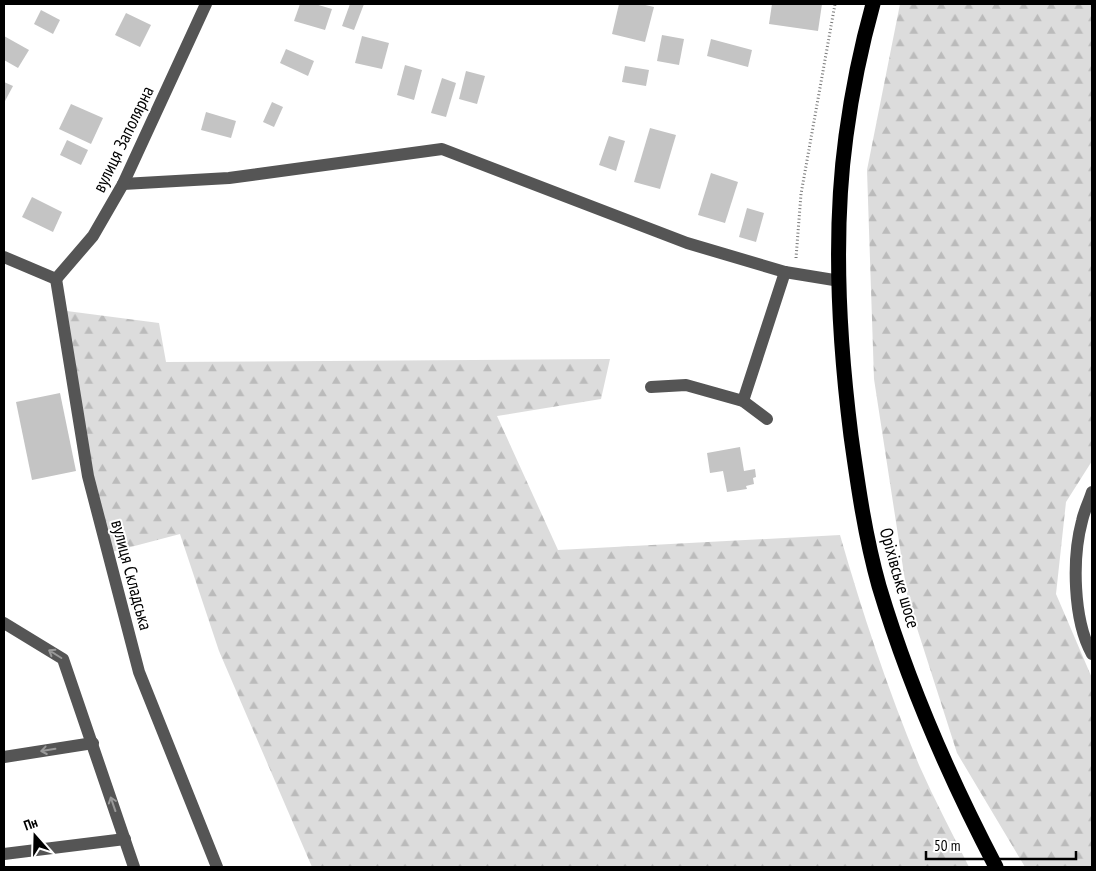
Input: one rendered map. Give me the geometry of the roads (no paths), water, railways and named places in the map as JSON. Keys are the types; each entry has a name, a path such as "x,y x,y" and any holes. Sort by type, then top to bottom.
{"highway":[{"name":"Оріхівське шосе","path":"873,4 862,47 846,136 840,205 840,281 846,393 860,506 879,585 906,664 964,806 996,867"}],"street":[{"name":"вулиця Заполярна","path":"56,279 93,236 123,184 206,4"},
{"path":"123,184 229,178 442,149 687,242 790,272 840,281"},
{"path":"4,256 56,279"},
{"path":"743,401 790,272"},
{"name":"вулиця Складська","path":"56,279 88,476 139,672 217,867"},
{"path":"651,387 686,385 743,401 767,419"},
{"path":"1092,492 1082,521 1075,573 1080,616 1092,654"},
{"path":"4,623 62,659 134,867"},
{"path":"4,757 92,743"},
{"path":"4,854 125,839"}]}
